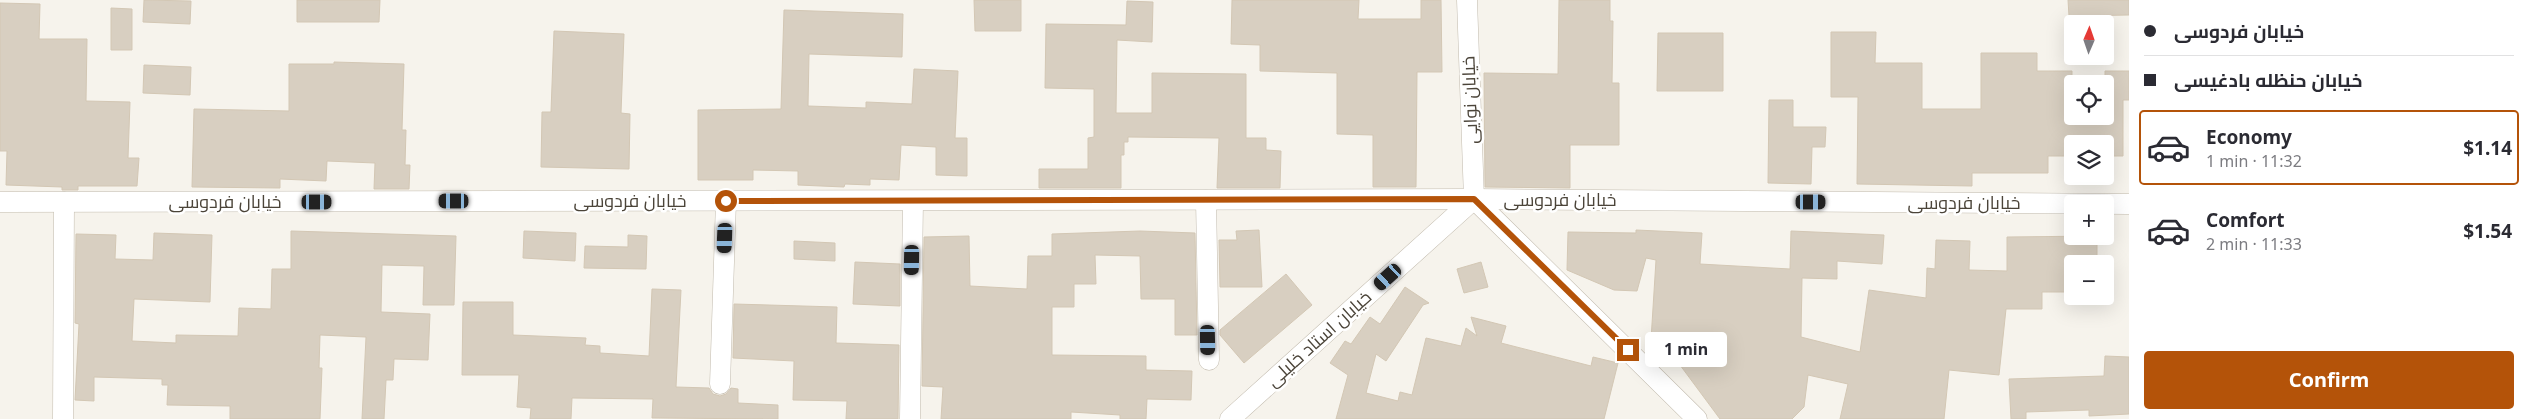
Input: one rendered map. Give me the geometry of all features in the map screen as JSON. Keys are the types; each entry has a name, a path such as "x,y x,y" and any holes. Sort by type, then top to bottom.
{"street":[{"name":"خیابان نوایی","path":"1467,0 1474,199"},
{"name":"خیابان فردوسی","path":"0,202 1474,199 2129,204"},
{"name":"خیابان استاد خلیلی","path":"1230,419 1474,199"},
{"path":"1474,199 1697,419"},
{"path":"1206,200 1209,360"},
{"path":"720,384 726,201"},
{"path":"910,419 913,201"},
{"path":"63,419 64,202"}],"building":[{"path":"144,0 191,1 190,24 143,22"},
{"path":"297,0 380,0 379,22 297,22"},
{"path":"974,0 1021,0 1021,31 975,31"},
{"path":"1232,0 1359,0 1358,19 1421,19 1421,0 1441,0 1442,72 1417,72 1416,187 1373,187 1373,135 1337,134 1337,73 1260,71 1260,45 1231,44"},
{"path":"1559,0 1610,0 1610,21 1613,21 1612,83 1619,83 1619,145 1570,145 1570,188 1485,187 1484,73 1558,74"},
{"path":"2068,0 2129,0 2129,15 2069,15"},
{"path":"1127,1 1153,2 1152,42 1117,40 1116,113 1152,113 1152,73 1246,74 1246,138 1266,138 1266,150 1281,151 1280,188 1217,188 1219,138 1128,137 1128,142 1124,142 1124,155 1121,155 1121,188 1039,188 1039,169 1088,169 1088,138 1094,137 1094,89 1045,88 1046,24 1126,25"},
{"path":"0,3 40,4 39,39 87,39 86,101 130,102 128,158 139,158 137,186 78,186 78,190 62,190 62,187 6,185 7,151 0,151"},
{"path":"111,8 132,9 132,50 111,50"},
{"path":"784,10 903,14 902,57 809,54 808,106 866,108 866,102 912,104 914,69 958,71 955,138 967,138 967,176 936,175 936,147 901,145 899,180 870,179 870,185 845,184 844,187 798,185 798,171 753,170 753,180 698,180 698,110 781,109"},
{"path":"554,31 624,34 621,113 630,114 629,169 541,167 542,112 551,112"},
{"path":"1831,32 1876,32 1875,63 1922,63 1922,109 1981,109 1981,53 2037,53 2037,71 2072,71 2072,75 2064,75 2064,125 2114,125 2114,75 2105,75 2105,71 2129,71 2129,100 2123,100 2123,156 2114,156 2114,135 2064,135 2064,156 2048,156 2048,173 1972,173 1972,186 1857,184 1858,97 1831,97"},
{"path":"1658,33 1723,33 1723,91 1657,91"},
{"path":"334,62 404,64 402,130 406,130 405,165 410,165 409,189 374,189 375,163 327,161 326,181 280,179 280,188 192,187 194,109 289,111 289,64 334,64"},
{"path":"144,65 191,67 190,95 143,93"},
{"path":"1769,100 1793,100 1793,127 1826,127 1825,147 1812,147 1811,184 1768,183"},
{"path":"1259,230 1262,287 1220,287 1219,240 1237,240 1236,231"},
{"path":"1636,230 1702,233 1700,264 1790,269 1791,231 1884,235 1882,264 1837,261 1837,279 1802,278 1801,337 1860,352 1869,290 1926,298 1927,268 1935,269 1936,240 1970,241 1969,270 2007,271 2007,237 2064,236 2064,245 2097,245 2097,255 2064,255 2064,292 2042,292 2042,309 2006,309 1999,375 1949,370 1944,419 1840,419 1848,384 1808,375 1804,407 1792,419 1720,419 1680,365 1658,364 1650,356 1656,260 1646,258 1637,291 1614,290 1567,270 1568,232 1636,233"},
{"path":"291,231 456,236 454,305 423,305 424,266 382,265 381,312 430,314 428,360 394,359 393,380 386,380 384,419 362,419 366,337 320,335 319,368 322,368 320,419 230,419 230,406 167,405 168,385 162,385 162,379 94,377 94,401 75,400 79,324 75,323 76,234 116,235 115,259 153,260 154,233 212,235 210,302 134,299 132,341 176,343 176,335 238,336 239,308 271,309 272,269 291,269"},
{"path":"524,231 576,233 575,261 523,258"},
{"path":"1140,231 1195,233 1197,335 1175,335 1175,299 1141,299 1140,256 1095,255 1096,284 1074,284 1074,307 1052,307 1052,355 1146,356 1146,370 1192,371 1191,400 1147,399 1146,419 1120,419 1120,415 1071,412 1071,419 941,419 943,387 922,386 924,237 969,236 970,286 1027,289 1028,256 1052,256 1052,234"},
{"path":"628,235 647,236 646,269 584,268 585,246 628,247"},
{"path":"794,241 835,243 835,261 794,259"},
{"path":"855,262 900,264 900,306 853,304"},
{"path":"1481,262 1488,287 1464,293 1457,269"},
{"path":"1286,274 1312,305 1244,363 1220,335 1220,330"},
{"path":"1405,287 1429,303 1423,305 1386,361 1376,354 1366,393 1398,401 1400,392 1412,395 1426,338 1461,346 1466,328 1477,336 1471,317 1506,326 1501,343 1591,366 1593,357 1618,363 1604,419 1336,419 1348,375 1330,363 1345,341 1351,344 1370,317 1380,324"},
{"path":"652,289 681,290 676,387 709,388 713,394 720,396 726,394 731,388 738,389 738,403 778,405 778,419 652,418 653,399 572,398 571,419 530,419 531,408 517,407 519,375 462,375 463,302 513,302 513,335 586,338 585,345 600,346 600,353 649,356"},
{"path":"734,304 837,307 836,343 899,345 898,419 846,419 847,401 793,400 794,361 733,358"},
{"path":"2105,356 2129,357 2129,414 2089,416 2089,410 2026,412 2026,419 2011,419 2009,379 2104,376"}],"route":[{"path":"726,201 1474,199 1628,350"}]}
